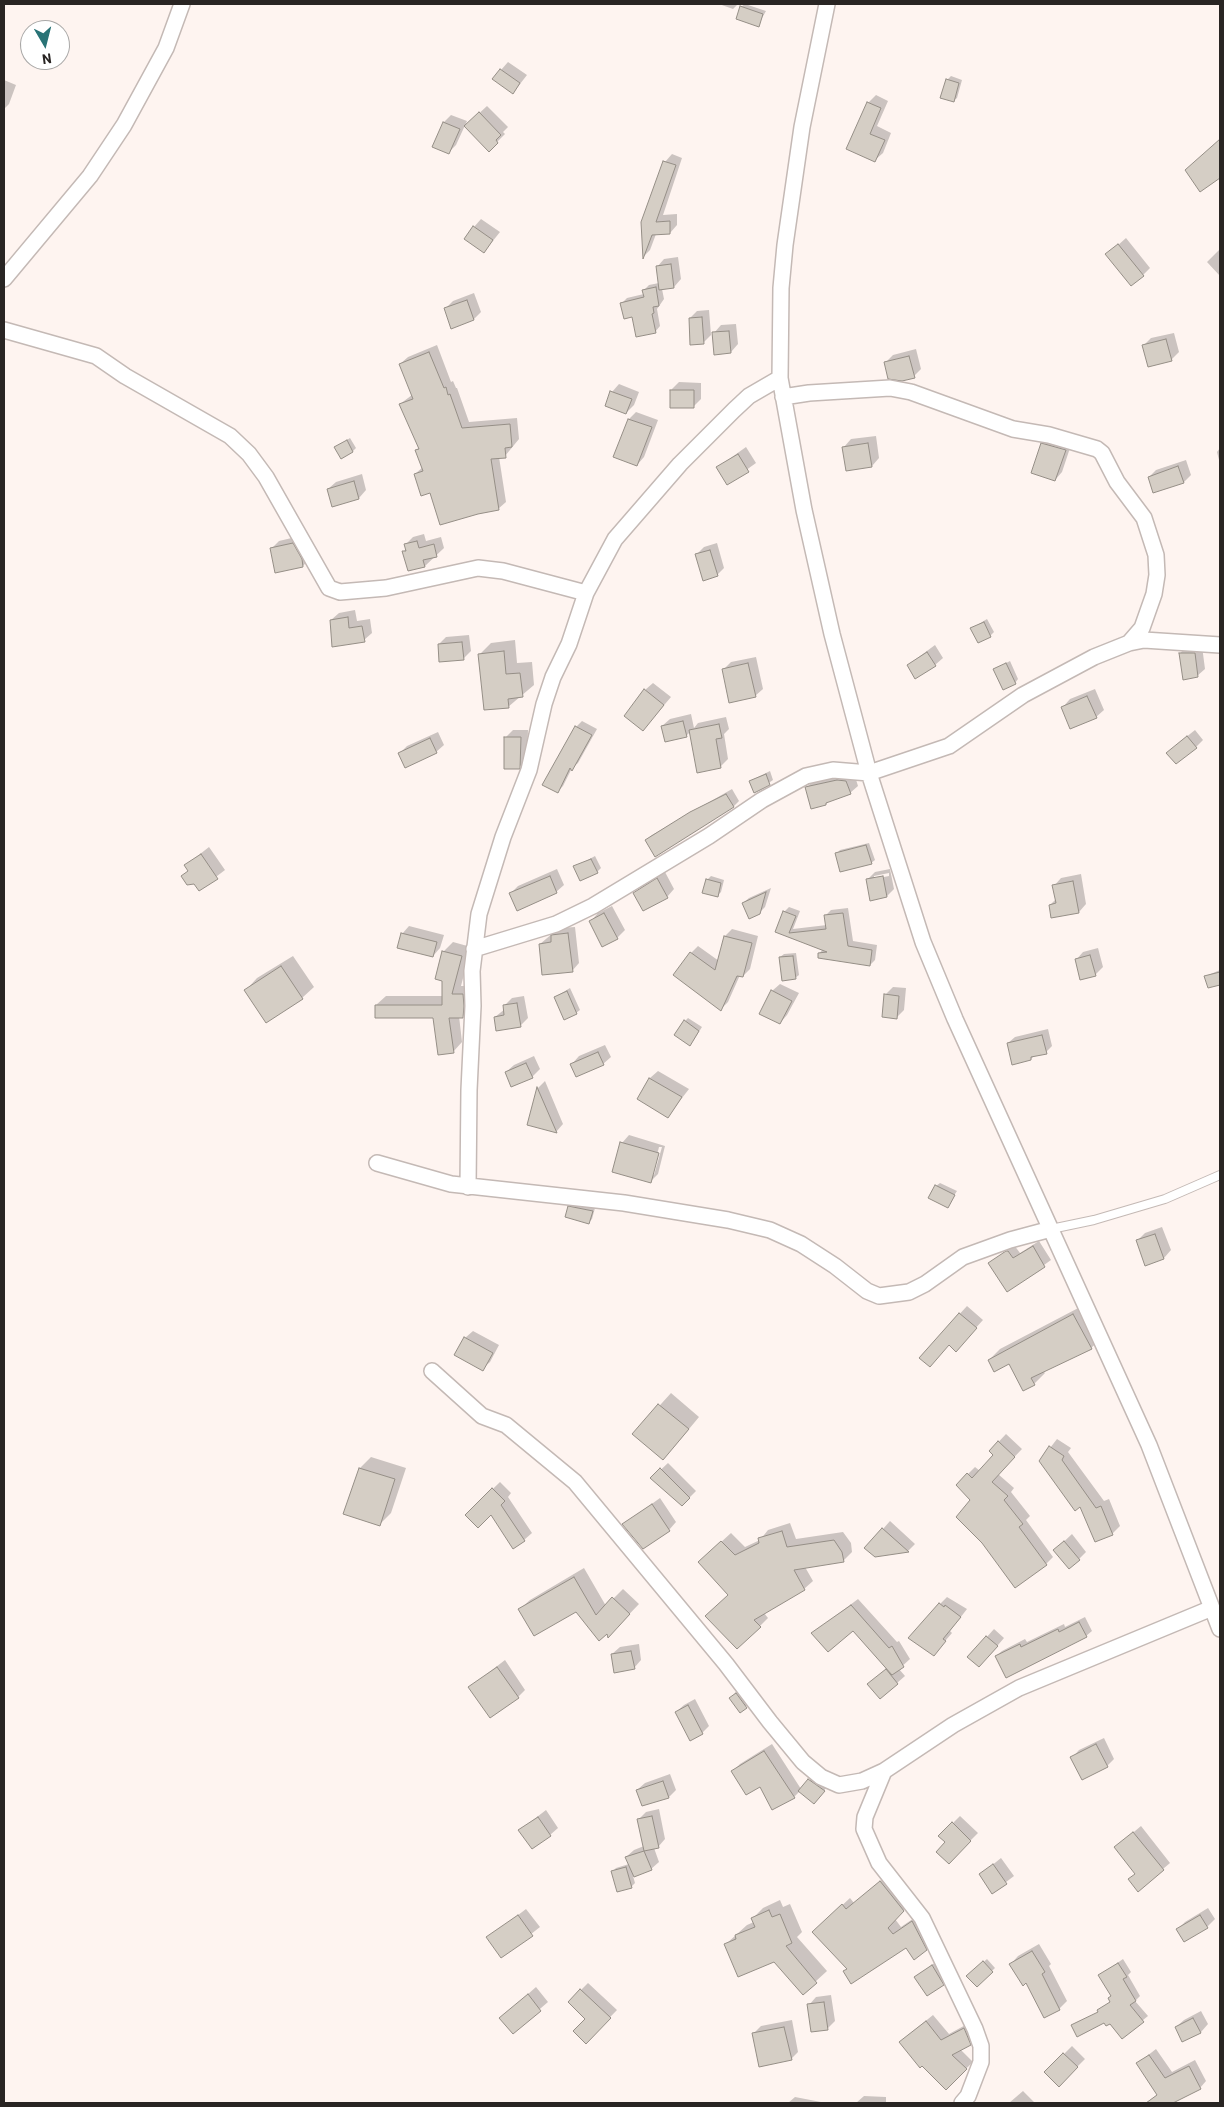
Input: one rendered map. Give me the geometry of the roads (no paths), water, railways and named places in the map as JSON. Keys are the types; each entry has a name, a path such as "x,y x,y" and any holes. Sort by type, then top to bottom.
{"street":[{"path":"4,279 90,176 119,132 166,48 182,4"},
{"path":"827,4 802,127 786,235 781,288 780,378 804,510 832,634 869,773 923,942 959,1027 1149,1445 1176,1510 1220,1628"},
{"path":"4,330 96,356 125,376 230,436 249,454 266,477 329,588 340,592 386,588 478,568 503,571 586,593"},
{"path":"468,1187 468,1090 474,949 479,914 488,882 529,770 544,704 569,644 586,593 615,539 644,503 749,396 780,378"},
{"path":"783,397 808,392 890,388 911,392 1013,429 1049,435 1097,449 1102,453 1116,482 1144,518 1156,555 1157,575 1154,594 1142,628 1130,643"},
{"path":"474,949 556,924 593,906 792,782 806,776 833,770 869,773 949,746 1023,695 1057,675 1130,643 1144,640 1220,645"},
{"path":"377,1163 431,1180 468,1187 624,1203 728,1220 770,1230 801,1244 835,1266 867,1291 879,1296 909,1292 925,1284 963,1257 1010,1240 1051,1229"},
{"path":"432,1371 482,1416 506,1425 575,1482 726,1664 770,1722 804,1762 821,1777 839,1785 862,1781 884,1771 953,1725 1019,1688 1212,1608"},
{"path":"884,1771 865,1817 864,1829 879,1863 922,1918 975,2029 981,2046 981,2062 968,2096 962,2103"}],"lane":[{"path":"1051,1229 1094,1220 1165,1199 1220,1175"}]}
